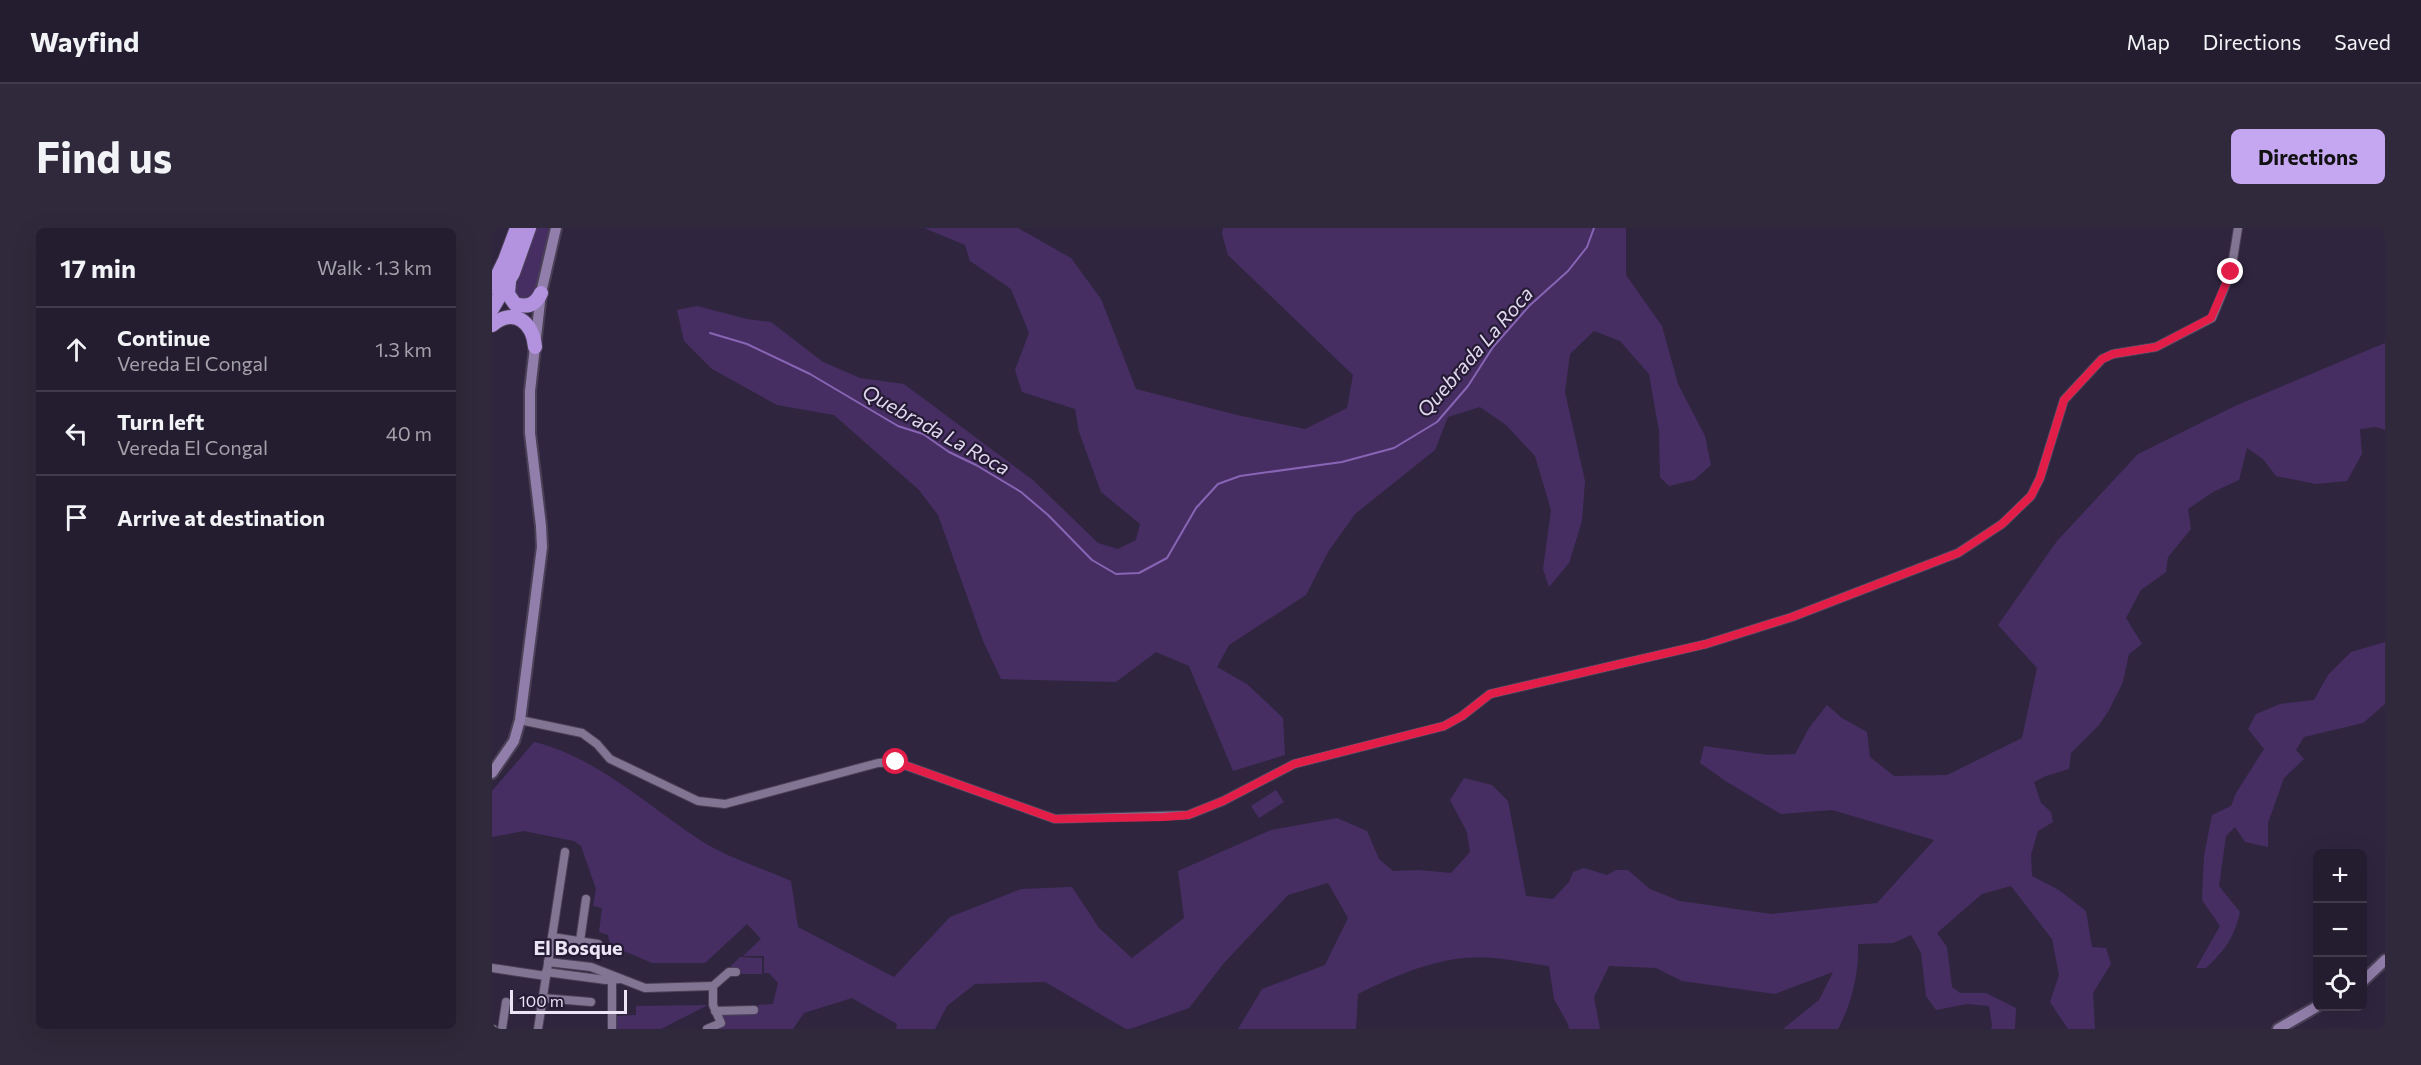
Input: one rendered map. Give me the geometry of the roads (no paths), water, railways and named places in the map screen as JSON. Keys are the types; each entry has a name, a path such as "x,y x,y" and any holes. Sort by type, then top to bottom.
{"highway":[{"path":"492,287 517,228"},
{"path":"492,309 509,282 529,228"},
{"path":"509,282 508,294 511,300 522,306 534,303 541,293"},
{"path":"492,325 505,318 521,320 530,327 534,335 535,347"}],"main road":[{"path":"492,773 514,741 520,720 542,547 542,526 530,434 530,391 541,293 556,228"},
{"path":"2367,977 2385,960"},
{"path":"2278,1029 2313,1009"}],"street":[{"path":"520,720 582,733 597,744 610,759 698,801 725,804 878,763 896,762 1055,819 1188,815 1223,801 1294,764 1444,726 1462,716 1490,694 1706,644 1792,617 1958,553 2002,524 2031,496 2040,478 2064,400 2102,359 2113,354 2156,347 2211,318 2231,272 2238,228"},
{"path":"538,1029 566,852"},
{"path":"580,940 586,899"},
{"path":"552,937 598,944"},
{"path":"548,962 591,967 645,988 713,986 729,972 736,972"},
{"path":"492,968 612,980 623,979"},
{"path":"612,980 612,1028"},
{"path":"707,1029 721,1023 713,1005 713,986"},
{"path":"543,998 591,1002"},
{"path":"502,1029 506,1002"},
{"path":"715,1011 754,1010"}],"waterway":[{"name":"Quebrada La Roca","path":"710,333 747,344 810,374 898,426 923,434 949,452 1021,492 1048,515 1092,560 1116,574 1139,573 1167,558 1196,508 1218,484 1240,476 1342,462 1394,448 1437,422 1468,386 1493,347 1529,306 1568,271 1587,247 1594,228"}],"district":[{"name":"El Bosque","path":"578,948"}]}
